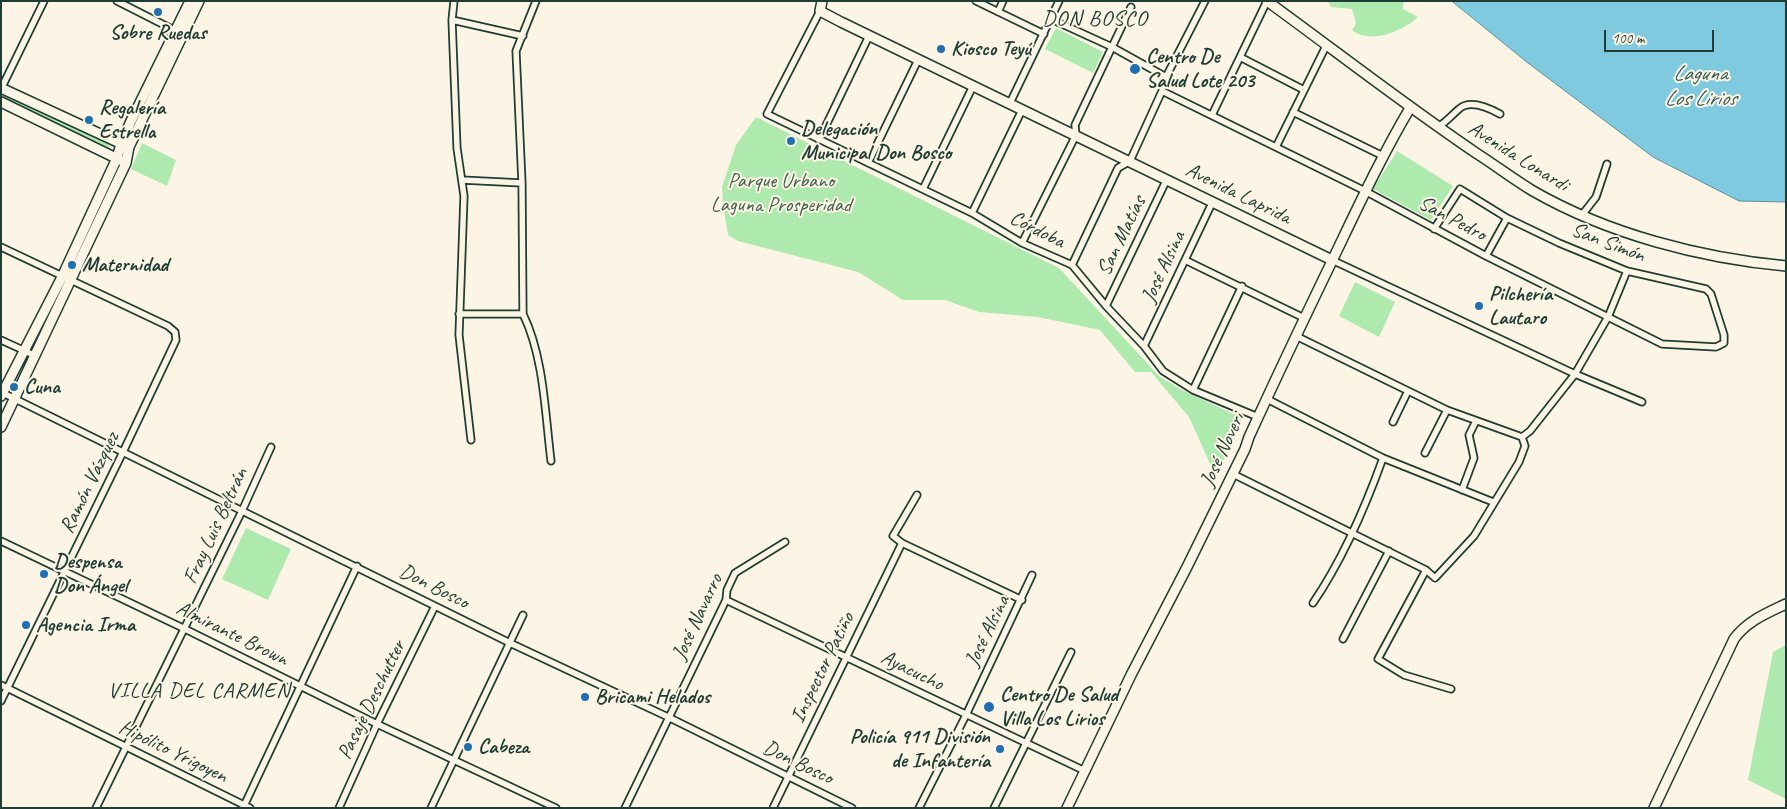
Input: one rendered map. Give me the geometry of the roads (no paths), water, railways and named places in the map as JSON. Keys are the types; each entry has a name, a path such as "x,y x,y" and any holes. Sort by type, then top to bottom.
{"street":[{"path":"44,1 1,88 125,145"},
{"path":"117,1 180,33"},
{"path":"180,33 190,1"},
{"path":"2,394 62,277 117,158 180,33 199,1"},
{"path":"454,1 452,20 457,148 464,196 459,335 471,440"},
{"path":"536,1 516,51 522,183 524,314 532,330 539,364 552,461"},
{"path":"820,11 822,1"},
{"path":"976,1 1044,34"},
{"path":"998,12 1002,1"},
{"path":"1010,103 1059,1"},
{"path":"1072,266 1118,168 1130,161 1162,91 1166,77 1205,1"},
{"path":"1212,115 1267,1"},
{"name":"Avenida Lonardi","path":"1267,1 1327,44 1410,108 1533,190 1582,215 1651,241 1709,255 1786,266"},
{"path":"1022,243 1076,135 1075,125 1131,7"},
{"name":"Avenida Laprida","path":"820,11 1332,260 1575,374 1642,402"},
{"name":"Córdoba","path":"820,11 767,114 972,213 1022,243 1072,266 1144,346 1163,370 1193,390 1258,418"},
{"path":"1051,19 1112,47 1166,77"},
{"path":"452,20 522,36"},
{"path":"819,140 869,36"},
{"path":"1276,147 1327,44"},
{"path":"1240,57 1304,90"},
{"path":"868,163 918,60"},
{"path":"923,189 973,86"},
{"name":"San Pedro","path":"1162,91 1364,191 1486,256 1662,344 1716,347 1724,343 1724,335"},
{"path":"1,102 126,163"},
{"path":"1438,127 1444,124 1460,107 1465,105 1487,107 1500,114"},
{"name":"José Noveri","path":"1067,808 1131,675 1233,474 1364,191 1410,108"},
{"path":"972,213 1022,110"},
{"path":"1293,112 1383,156"},
{"path":"1,427 126,163 125,145"},
{"path":"1582,215 1596,197 1606,164"},
{"name":"San Matías","path":"1106,306 1167,179"},
{"path":"462,180 522,183"},
{"name":"San Simón","path":"1434,228 1460,189 1507,218 1559,243 1627,271 1706,289 1711,294 1724,335"},
{"name":"José Alsina","path":"1144,346 1213,201"},
{"path":"1486,256 1507,218"},
{"path":"1,247 71,281"},
{"path":"1185,260 1242,286 1304,318"},
{"path":"1522,437 1530,431 1575,374 1608,317 1627,271"},
{"name":"Ramón Vázquez","path":"1,702 4,687 65,571 176,340 175,332 168,326 71,281"},
{"path":"1193,390 1242,286"},
{"path":"459,314 524,314"},
{"path":"1296,336 1447,410 1522,437"},
{"path":"1,340 36,356"},
{"path":"1393,422 1408,391"},
{"name":"Don Bosco","path":"2,394 15,398 510,643 668,717 852,808"},
{"path":"1267,399 1383,458 1493,502"},
{"path":"1425,453 1447,410"},
{"path":"1462,490 1474,458 1468,436 1476,421"},
{"path":"1233,474 1389,550 1426,570 1435,578 1474,536 1519,462 1525,446 1522,437"},
{"name":"Fray Luis Beltrán","path":"96,808 185,629 271,447"},
{"path":"1313,603 1326,585 1363,512 1383,458"},
{"path":"917,496 892,536 902,543 1022,600"},
{"name":"Almirante Brown","path":"1,542 185,629 377,724 556,808"},
{"name":"José Navarro","path":"625,808 726,600 727,590 736,573 785,542"},
{"name":"Inspector Patiño","path":"773,808 902,543"},
{"path":"1343,639 1389,550"},
{"path":"246,807 357,566"},
{"path":"1426,570 1378,659 1404,675 1451,689"},
{"name":"José Alsina","path":"919,808 1022,600 1032,575"},
{"name":"Ayacucho","path":"726,600 1085,771"},
{"path":"1654,808 1734,639 1741,629 1752,621 1786,604"},
{"name":"Pasaje Deschutter","path":"338,808 435,606"},
{"path":"432,808 523,615"},
{"path":"994,808 1072,652"},
{"name":"Hipólito Yrigoyen","path":"4,687 246,807"}],"water":[{"name":"Laguna Los Lirios","path":"1452,1 1786,1 1786,202 1739,201 1653,157 1528,63"}],"place":[{"name":"Sobre Ruedas","path":"158,12"},
{"name":"Kiosco Teyú","path":"941,49"},
{"name":"Centro De Salud Lote 203","path":"1135,69"},
{"name":"Regalería Estrella","path":"89,120"},
{"name":"Delegación Municipal Don Bosco","path":"791,141"},
{"name":"Maternidad","path":"72,265"},
{"name":"Pilchería Lautaro","path":"1479,306"},
{"name":"Cuna","path":"14,387"},
{"name":"Despensa Don Ángel","path":"44,574"},
{"name":"Agencia Irma","path":"26,625"},
{"name":"Bricami Helados","path":"585,697"},
{"name":"Centro De Salud Villa Los Lirios","path":"989,707"},
{"name":"Cabeza","path":"468,747"},
{"name":"Policía 911 División de Infantería","path":"1000,749"}],"district":[{"name":"DON BOSCO","path":"1095,19"},
{"name":"VILLA DEL CARMEN","path":"199,691"}],"park label":[{"name":"Parque Urbano Laguna Prosperidad","path":"781,193"}]}
